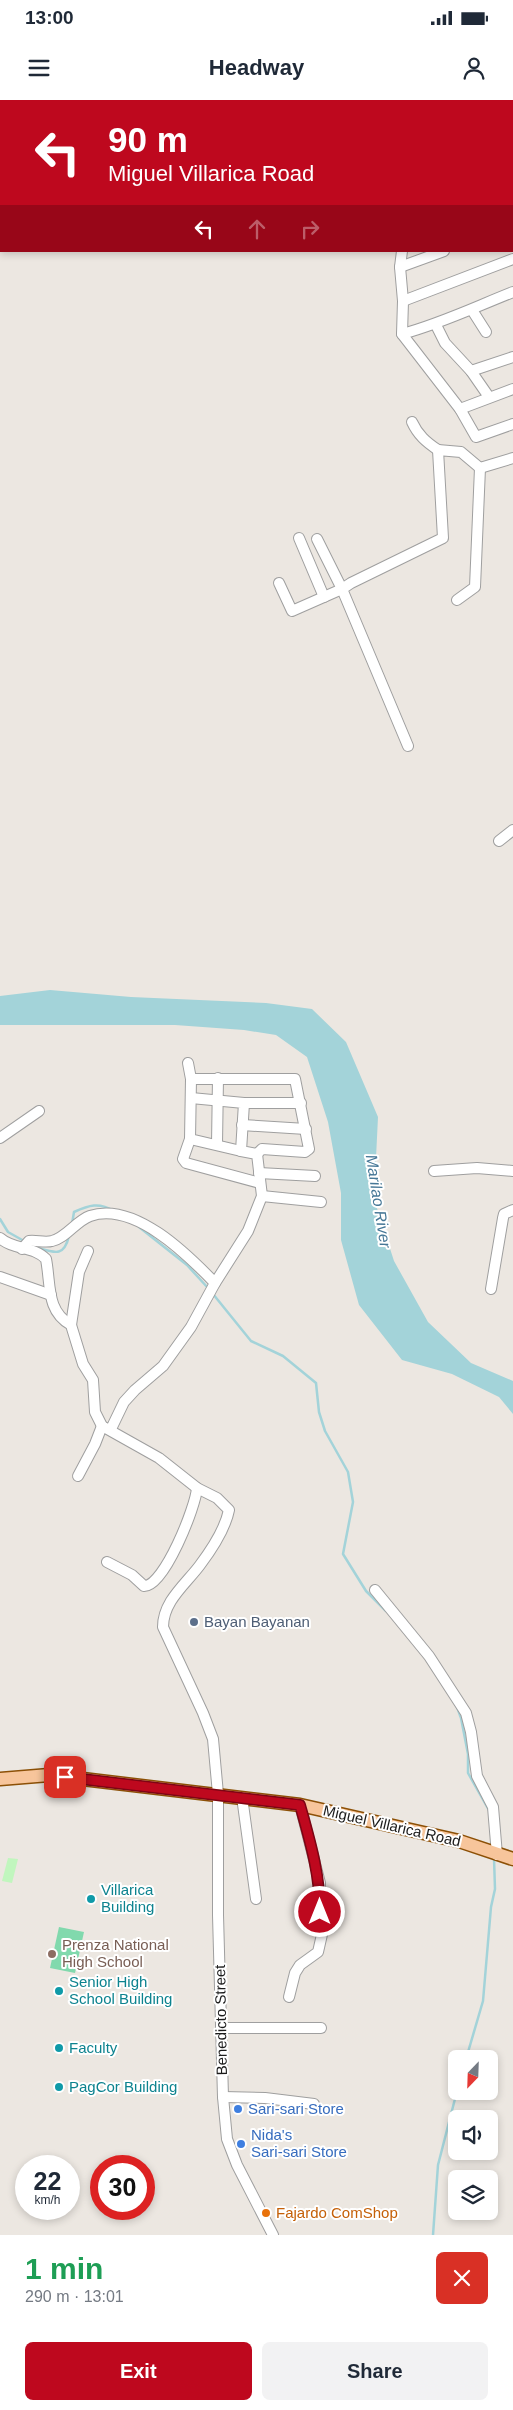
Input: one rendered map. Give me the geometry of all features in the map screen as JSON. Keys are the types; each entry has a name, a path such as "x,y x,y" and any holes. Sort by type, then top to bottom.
{"main road":[{"name":"Miguel Villarica Road","path":"0,1779 49,1775 300,1805 459,1841 513,1859"}],"street":[{"path":"402,252 400,267 403,301 402,334 460,409 476,437 513,424"},
{"path":"400,267 441,252"},
{"path":"403,301 513,259"},
{"path":"402,334 436,325 441,320 472,310 513,292"},
{"path":"472,310 486,332"},
{"path":"436,325 444,343 471,371 489,398"},
{"path":"471,371 513,357"},
{"path":"460,409 513,389"},
{"path":"412,422 416,432 438,450 461,452 480,468"},
{"path":"279,583 292,611 342,590 350,583 443,538 438,450"},
{"path":"480,468 513,458"},
{"path":"457,600 475,587 480,468"},
{"path":"299,538 324,597"},
{"path":"318,539 342,590 408,746"},
{"path":"500,841 513,830"},
{"path":"188,1063 191,1079 191,1098 190,1139 183,1159 186,1163 260,1178 315,1176"},
{"path":"217,1144 218,1078"},
{"path":"191,1079 295,1079 310,1146 308,1151 262,1149 257,1154"},
{"path":"191,1098 244,1103 301,1103"},
{"path":"241,1150 244,1103"},
{"path":"0,1138 39,1111"},
{"path":"242,1125 306,1129"},
{"path":"190,1139 257,1154"},
{"path":"78,1476 95,1444 124,1402 162,1366 191,1328 212,1288 248,1232 262,1196 257,1154"},
{"path":"434,1171 478,1168 513,1171"},
{"path":"262,1196 322,1202"},
{"path":"491,1289 494,1266 502,1236 503,1218 513,1210"},
{"path":"22,1249 29,1241 51,1242 59,1238 88,1216 102,1213 118,1213 137,1220 156,1232 198,1266 212,1288"},
{"path":"0,1238 10,1246 41,1254 46,1259 54,1310 60,1318 71,1325"},
{"path":"88,1251 79,1272 71,1325 83,1364 93,1380 95,1412 107,1428 159,1458 197,1488 195,1505 170,1561 151,1585 144,1586 132,1575 107,1562"},
{"path":"0,1277 51,1294"},
{"name":"Benedicto Street","path":"197,1488 217,1498 227,1506 228,1515 211,1550 179,1588 164,1618 163,1627 210,1730 215,1753 218,1794 223,2097 227,2140 273,2235"},
{"path":"375,1590 430,1656 466,1713 471,1732 477,1776 493,1806 497,1855"},
{"path":"242,1797 256,1899"},
{"path":"289,1997 295,1973 306,1959 318,1952 323,1930 317,1864 300,1805"},
{"path":"221,2028 321,2028"},
{"path":"223,2097 265,2098 314,2104"}],"green space":[{"path":"8,1858 18,1859 12,1883 2,1881"},
{"path":"59,1927 84,1932 75,1973 50,1968"}],"water":[{"path":"50,990 131,997 266,1003 312,1009 346,1042 378,1117 374,1199 394,1261 428,1322 471,1363 513,1381 513,1414 499,1397 452,1374 402,1360 359,1305 341,1240 341,1193 328,1122 307,1057 276,1035 244,1030 175,1025 0,1025 0,996"}],"waterway":[{"path":"72,1224 74,1212 84,1208 104,1206 114,1211"},
{"path":"0,1219 8,1232 24,1241"},
{"path":"139,1227 187,1265 208,1288"},
{"path":"38,1248 58,1252 67,1243 69,1236"},
{"path":"213,1294 251,1341 283,1356 316,1383 319,1412 325,1431 348,1472 353,1502 343,1554 366,1591 386,1611"},
{"path":"457,1707 468,1754 468,1773 490,1812"},
{"path":"469,2050 483,2001 491,1907 495,1889 494,1858"},
{"path":"433,2235 438,2165 455,2100"}],"place":[{"name":"Bayan Bayanan","path":"194,1622"},
{"name":"Villarica Building","path":"91,1899"},
{"name":"Prenza National High School","path":"52,1954"},
{"name":"Senior High School Building","path":"59,1991"},
{"name":"Faculty","path":"59,2048"},
{"name":"PagCor Building","path":"59,2087"},
{"name":"Sari-sari Store","path":"238,2109"},
{"name":"Nida's Sari-sari Store","path":"241,2144"},
{"name":"Fajardo ComShop","path":"266,2213"}],"route":[{"path":"65,1777 258,1798 300,1805 317,1864 320,1882 320,1912"}],"water label":[{"name":"Marilao River","path":"379,1201"}]}
